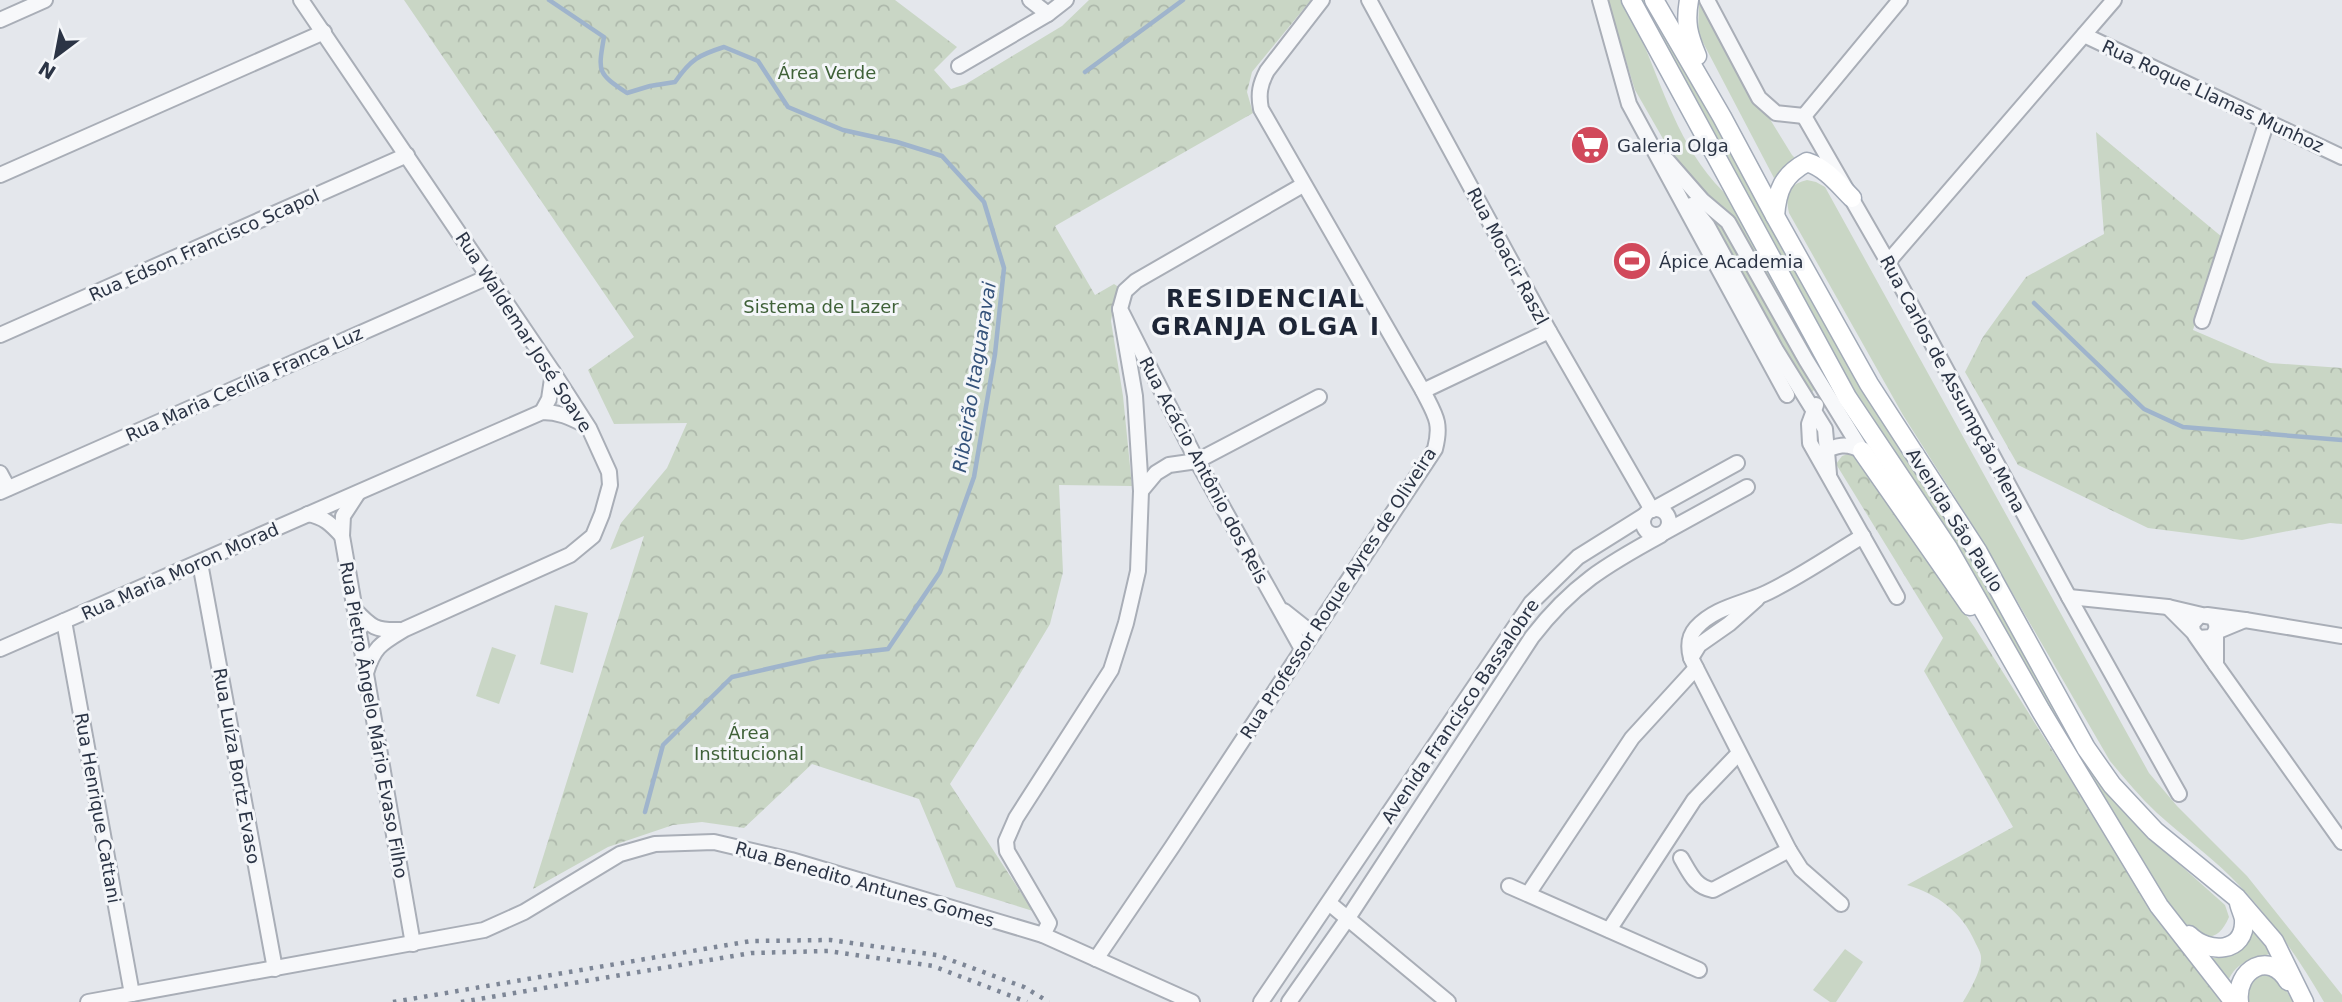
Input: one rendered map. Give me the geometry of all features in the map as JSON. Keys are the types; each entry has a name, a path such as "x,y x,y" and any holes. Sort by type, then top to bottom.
{"main road":[{"name":"Avenida São Paulo","path":"1631,0 1847,397 1948,548 2041,711 2159,906 2236,1002"},
{"name":"Avenida São Paulo","path":"1654,0 1722,117 1774,216 1869,384 1978,552 2087,748 2112,785 2155,831 2237,898 2274,941 2302,1002"},
{"path":"1689,0 1686,17 1688,34 1722,117"},
{"path":"1774,216 1777,194 1784,180 1794,169 1807,162 1828,173 1852,198"},
{"path":"1862,451 2041,711"},
{"path":"2159,906 2197,943 2222,949 2232,944 2242,933 2244,918 2237,898"},
{"path":"2236,1002 2240,981 2247,971 2259,966 2273,967 2284,974 2302,1002"}],"street":[{"path":"0,20 45,0"},
{"name":"Rua Waldemar José Soave","path":"301,0 553,372 589,428 609,472 610,485 593,536 570,555 405,629 379,644 371,655 366,673"},
{"path":"1030,0 1048,14"},
{"path":"959,66 1048,14 1066,0"},
{"name":"Rua Professor Roque Ayres de Oliveira","path":"1096,958 1435,449 1440,433 1437,419 1423,391 1261,109 1261,83 1267,71 1322,0"},
{"name":"Rua Moacir Raszl","path":"1370,0 1648,512"},
{"path":"1601,0 1629,104 1787,395"},
{"path":"1707,0 1759,98 1776,113 1804,116 1900,0"},
{"path":"1888,262 2114,0"},
{"path":"0,175 324,32"},
{"name":"Rua Roque Llamas Munhoz","path":"2084,35 2342,157"},
{"path":"1629,104 1674,170 1702,200 1728,222 1806,360 1862,451"},
{"name":"Rua Carlos de Assumpção Mena","path":"1804,116 1888,262 2179,794"},
{"path":"2202,321 2267,121"},
{"name":"Rua Edson Francisco Scapol","path":"0,335 407,155"},
{"path":"1043,935 1049,923 1007,851 1006,841 1016,818 1111,670 1126,623 1138,571 1141,491 1135,396 1120,309 1125,291 1136,281 1303,185"},
{"path":"1681,200 1690,203 1707,225 1776,350 1825,429 1822,452 1829,474 1897,597"},
{"name":"Rua Maria Cecília Franca Luz","path":"4,490 488,277"},
{"name":"Rua Acácio Antônio dos Reis","path":"1120,309 1197,461 1303,649"},
{"path":"1423,391 1549,331"},
{"path":"1806,360 1818,390 1813,410"},
{"path":"553,372 549,399 542,412 569,416 589,428"},
{"path":"1141,491 1156,473 1169,466 1197,461 1319,397"},
{"name":"Rua Maria Moron Morad","path":"0,649 542,412"},
{"path":"1822,452 1839,444 1862,451"},
{"name":"Avenida Francisco Bassalobre","path":"1261,1002 1531,603 1578,557 1648,512 1737,463"},
{"path":"0,472 4,490"},
{"name":"Avenida Francisco Bassalobre","path":"1289,1002 1348,918 1549,614 1591,576 1616,559 1747,487"},
{"path":"342,536 343,516 359,492"},
{"path":"1660,510 1667,515 1669,524 1663,533 1652,535 1645,530 1643,522 1648,512 1660,510"},
{"name":"Rua Pietro Ângelo Mário Evaso Filho","path":"308,514 330,523 342,536 413,944"},
{"path":"1841,904 1801,869 1788,850 1693,663 1689,641 1694,630 1703,621 1732,605 1764,593 1863,537"},
{"name":"Rua Luíza Bortz Evaso","path":"200,563 275,969"},
{"path":"2069,597 2168,607 2342,636"},
{"name":"Rua Acácio Antônio dos Reis","path":"1278,607 1313,634"},
{"path":"2168,607 2194,634 2342,842"},
{"name":"Rua Waldemar José Soave","path":"355,610 369,625 382,630 405,629"},
{"path":"2205,615 2214,620 2216,665"},
{"path":"2194,634 2194,620 2205,615"},
{"path":"2194,634 2207,639 2216,632 2245,620"},
{"name":"Rua Henrique Cattani","path":"64,621 132,994"},
{"path":"1528,894 1632,738 1693,663"},
{"path":"1609,930 1694,800 1738,754"},
{"name":"Rua Benedito Antunes Gomes","path":"88,1002 484,930 524,912 620,854 655,844 715,842 792,860 1043,935 1192,1002"},
{"path":"1681,858 1696,884 1713,890 1788,850"},
{"path":"1509,886 1699,970"},
{"path":"1329,903 1448,1002"}],"green space":[{"path":"404,0 895,0 957,47 934,70 951,89 966,84 1062,26 1089,0 1311,0 1252,72 1247,92 1253,113 1055,226 1095,295 1114,284 1120,288 1115,298 1111,321 1123,396 1132,486 1059,485 1063,572 1050,624 950,784 1033,911 956,887 919,799 812,764 744,828 702,822 673,825 608,847 533,889 644,536 610,550 621,523 667,468 687,423 614,424 588,370 634,337"},
{"path":"1607,0 1626,0 1678,126 1689,146 1715,183 1732,200 1907,501 1859,435 1731,220 1681,170 1635,90"},
{"path":"1640,0 1649,0 1855,376 1979,570 2110,795 2142,831 2225,905 2229,917 2220,931 2210,937 2199,935 2188,927 2154,882 1852,391"},
{"path":"1699,4 1797,160 1774,178 1698,33"},
{"path":"2096,132 2222,237 2193,330 2270,363 2342,368 2342,524 2330,523 2242,540 2148,528 2018,465 1965,372 1983,337 2026,277 2104,234"},
{"path":"1807,180 1825,187 2149,773 2177,806 2247,876 2342,995 2342,1002 2324,1002 2282,937 2245,891 2157,813 2110,761 1977,532 1903,415 1789,213 1787,201 1791,188"},
{"path":"1717,223 1725,231 1815,388 1811,394 1805,393 1711,225"},
{"path":"1851,453 1857,456 1975,628 2156,915 2225,1002 1963,1002 1979,968 1981,957 1978,947 1956,913 1928,893 1907,885 2013,827 1924,671 1943,638 1836,464 1842,456"},
{"path":"555,605 588,613 573,673 540,664"},
{"path":"492,647 516,655 499,704 476,696"},
{"path":"2250,923 2273,953 2238,966 2226,986 2205,957 2222,957 2234,950"},
{"path":"1845,949 1863,962 1836,1002 1830,1002 1813,990"},
{"path":"2261,973 2279,978 2293,1002 2246,1002 2246,983"}],"waterway":[{"name":"Ribeirão Itaguaravai","path":"549,0 604,37 602,71 610,81 627,93 675,82 696,59 724,47 758,61 788,107 843,130 897,142 942,156 984,202 1004,268 995,354 974,477 940,572 888,649 820,657 732,677 663,745 645,812"},
{"path":"1085,72 1183,0"},
{"path":"2034,303 2144,409 2183,427 2342,440"}],"railway":[{"path":"393,1002 751,941 830,940 937,955 1024,987 1049,1002"},
{"path":"461,1002 751,953 828,951 933,966 1027,1002"}],"place":[{"name":"Galeria Olga","path":"1590,145"},
{"name":"Ápice Academia","path":"1632,261"}],"district":[{"name":"RESIDENCIAL GRANJA OLGA I","path":"1266,313"}],"park label":[{"name":"Área Verde","path":"827,72"},
{"name":"Sistema de Lazer","path":"821,306"},
{"name":"Área Institucional","path":"749,742"}]}
